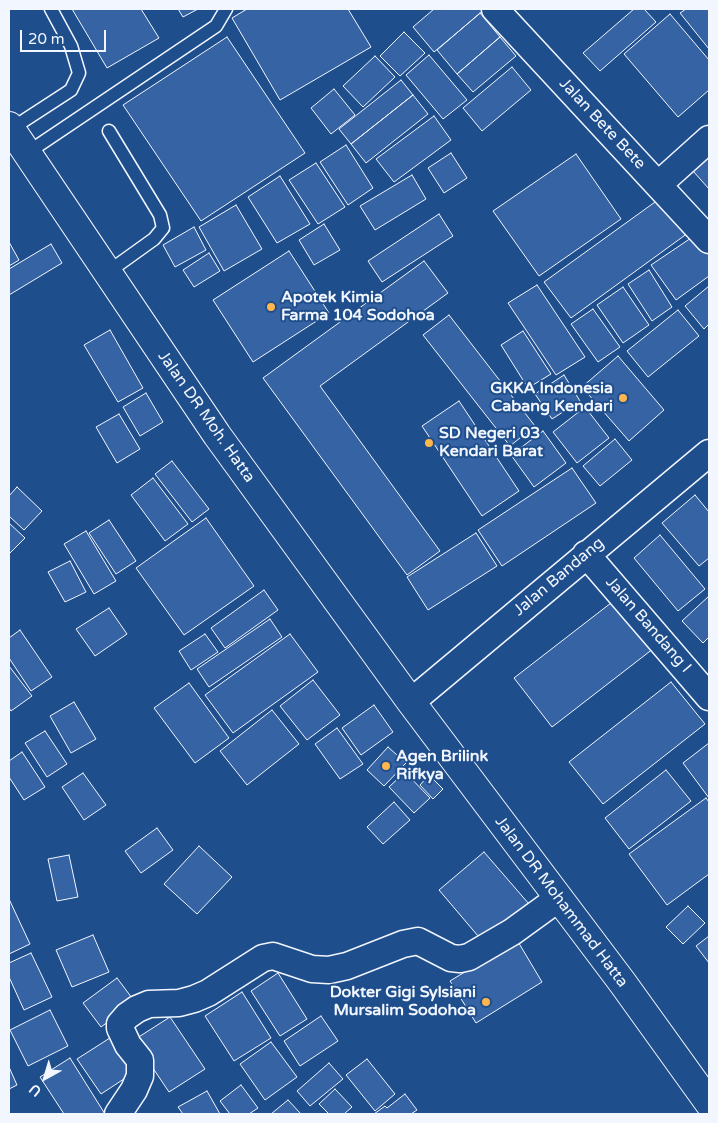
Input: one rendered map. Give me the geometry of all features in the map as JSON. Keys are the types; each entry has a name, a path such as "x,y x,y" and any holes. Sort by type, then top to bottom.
{"highway":[{"name":"Jalan DR Moh. Hatta","path":"10,127 217,435 411,702"},
{"name":"Jalan DR Mohammad Hatta","path":"411,702 560,898 709,1103"}],"street":[{"name":"Jalan Bete Bete","path":"495,9 709,240"},
{"path":"659,184 709,139"},
{"name":"Jalan Bandang","path":"411,702 709,453"},
{"name":"Jalan Bandang I","path":"586,554 709,697"},
{"path":"118,1114 134,1090 140,1076 140,1060 128,1044 120,1028 127,1016 137,1009 149,1004 179,1003 194,999 208,993 263,958 273,956 312,969 329,970 347,966 403,944 418,941 451,958 469,957 512,932 560,898"}],"lane":[{"path":"10,127 71,90 79,73 71,46 51,9"},
{"path":"27,153 216,26 226,9"},
{"path":"108,272 154,239 164,228 160,215 109,131"}],"building":[{"path":"72,9 141,9 159,38 107,68"},
{"path":"178,9 198,9 183,17"},
{"path":"247,9 348,9 371,47 280,100 232,18"},
{"path":"434,9 484,10 434,52 413,27"},
{"path":"634,9 644,9 656,22 600,71 583,53"},
{"path":"686,9 709,9 709,49 680,13"},
{"path":"480,13 500,37 457,74 437,50"},
{"path":"670,14 709,60 709,90 678,117 624,54"},
{"path":"404,32 425,53 400,76 380,56"},
{"path":"227,37 305,153 201,221 123,105"},
{"path":"500,37 516,56 473,92 457,74"},
{"path":"429,55 467,100 443,119 406,75"},
{"path":"375,56 395,77 363,107 343,86"},
{"path":"512,67 531,90 482,131 463,108"},
{"path":"401,80 413,95 351,144 339,129"},
{"path":"334,89 355,115 331,134 311,108"},
{"path":"413,95 428,114 366,163 351,144"},
{"path":"434,116 451,140 394,182 376,159"},
{"path":"346,145 373,188 348,205 320,162"},
{"path":"451,153 467,178 444,193 428,168"},
{"path":"576,154 621,219 539,276 493,211"},
{"path":"709,156 709,189 693,171"},
{"path":"316,163 345,207 318,224 289,180"},
{"path":"412,175 426,199 375,230 360,206"},
{"path":"280,176 310,224 277,243 248,197"},
{"path":"662,197 688,233 571,318 544,282"},
{"path":"236,205 262,249 224,271 199,227"},
{"path":"439,214 453,236 382,282 368,261"},
{"path":"324,224 340,250 314,265 299,240"},
{"path":"194,227 206,250 175,267 163,245"},
{"path":"700,232 709,246 709,276 676,300 651,265"},
{"path":"9,242 19,260 9,266"},
{"path":"51,244 62,263 9,295 9,269"},
{"name":"Apotek Kimia Farma 104 Sodohoa","path":"289,251 329,313 253,362 213,300"},
{"path":"209,253 220,271 194,287 183,270"},
{"path":"424,261 448,293 320,386 440,551 407,575 263,378"},
{"path":"649,270 672,307 652,321 628,284"},
{"path":"537,285 585,357 556,375 508,303"},
{"path":"709,286 709,324 704,329 685,306"},
{"path":"623,287 649,325 623,343 597,305"},
{"path":"593,309 620,347 598,362 571,324"},
{"path":"678,310 699,336 648,377 627,351"},
{"path":"449,315 535,426 510,446 423,335"},
{"path":"110,330 143,388 118,402 84,345"},
{"path":"523,331 551,374 528,388 501,345"},
{"name":"GKKA Indonesia Cabang Kendari","path":"618,356 664,410 629,441 582,387"},
{"path":"564,375 580,401 552,419 535,394"},
{"path":"146,393 163,422 140,436 123,407"},
{"path":"459,401 519,491 482,516 422,426"},
{"path":"585,407 609,438 577,463 553,432"},
{"path":"119,414 140,449 117,463 96,427"},
{"path":"543,431 566,463 534,487 511,455"},
{"path":"615,439 632,460 600,486 583,466"},
{"path":"172,461 209,509 192,522 155,474"},
{"path":"572,468 596,503 502,566 478,530"},
{"path":"153,478 188,524 165,541 131,495"},
{"path":"17,487 42,511 24,530 9,516 9,496"},
{"path":"695,495 709,512 709,558 699,566 662,523"},
{"path":"206,518 254,586 184,635 136,568"},
{"path":"109,520 136,561 116,574 89,533"},
{"path":"9,523 25,538 9,554"},
{"path":"86,531 116,581 94,594 64,544"},
{"path":"476,533 497,566 428,610 407,577"},
{"path":"660,535 705,589 678,611 634,558"},
{"path":"70,561 86,592 65,602 48,572"},
{"path":"264,590 278,610 225,648 211,628"},
{"path":"620,596 658,645 552,727 514,678"},
{"path":"709,596 709,637 703,643 682,621"},
{"path":"109,608 127,634 95,656 76,629"},
{"path":"270,619 282,637 209,687 197,669"},
{"path":"20,630 52,677 31,691 9,658 9,638"},
{"path":"205,634 218,652 191,670 179,651"},
{"path":"290,634 318,672 233,733 205,695"},
{"path":"9,666 32,696 11,711 9,708"},
{"path":"313,680 340,715 307,740 280,706"},
{"path":"671,682 705,724 603,804 569,762"},
{"path":"189,683 229,738 195,763 154,708"},
{"path":"74,702 96,739 71,753 50,716"},
{"path":"374,705 393,732 361,755 342,728"},
{"path":"272,710 299,744 247,785 220,751"},
{"path":"337,728 363,764 340,779 315,744"},
{"path":"45,731 67,764 47,777 25,743"},
{"path":"709,743 709,798 683,763"},
{"name":"Agen Brilink Rifkya","path":"388,747 406,763 384,786 367,770"},
{"path":"22,752 45,787 24,800 9,777 9,761"},
{"path":"666,770 691,801 629,849 605,818"},
{"path":"405,772 430,798 414,813 389,787"},
{"path":"83,773 106,805 84,820 62,787"},
{"path":"429,775 443,789 433,799 420,785"},
{"path":"706,798 709,802 709,874 667,905 629,854"},
{"path":"394,802 410,820 383,844 367,827"},
{"path":"157,828 173,850 141,873 125,851"},
{"path":"199,846 232,877 197,914 164,884"},
{"path":"484,852 529,904 484,943 439,890"},
{"path":"69,855 78,897 57,901 48,859"},
{"path":"9,899 30,944 9,954"},
{"path":"688,906 705,923 683,944 666,927"},
{"path":"93,935 109,972 72,987 56,950"},
{"path":"709,936 709,963 696,946"},
{"name":"Dokter Gigi Sylsiani Mursalim Sodohoa","path":"517,940 542,982 476,1023 450,981"},
{"path":"31,953 52,997 24,1010 9,977 9,963"},
{"path":"278,973 307,1019 280,1036 251,991"},
{"path":"117,978 135,1002 101,1027 83,1003"},
{"path":"242,992 271,1038 234,1061 205,1016"},
{"path":"50,1010 68,1046 28,1066 10,1030"},
{"path":"321,1016 338,1041 300,1066 284,1041"},
{"path":"170,1017 205,1069 169,1092 134,1040"},
{"path":"113,1036 136,1071 101,1094 77,1059"},
{"path":"271,1042 297,1077 265,1100 240,1064"},
{"path":"70,1058 105,1114 64,1114 40,1077"},
{"path":"367,1059 395,1094 375,1111 346,1075"},
{"path":"329,1063 343,1079 310,1106 297,1091"},
{"path":"9,1067 17,1085 9,1089"},
{"path":"241,1085 258,1108 249,1114 230,1114 220,1101"},
{"path":"335,1089 352,1107 344,1114 329,1114 319,1104"},
{"path":"207,1091 220,1114 183,1114 178,1107"},
{"path":"405,1094 417,1110 411,1114 374,1114 385,1106 387,1108"},
{"path":"288,1100 301,1114 271,1114"}],"place":[{"name":"Apotek Kimia Farma 104 Sodohoa","path":"271,307"},
{"name":"GKKA Indonesia Cabang Kendari","path":"623,398"},
{"name":"SD Negeri 03 Kendari Barat","path":"429,443"},
{"name":"Agen Brilink Rifkya","path":"386,766"},
{"name":"Dokter Gigi Sylsiani Mursalim Sodohoa","path":"486,1002"}]}
